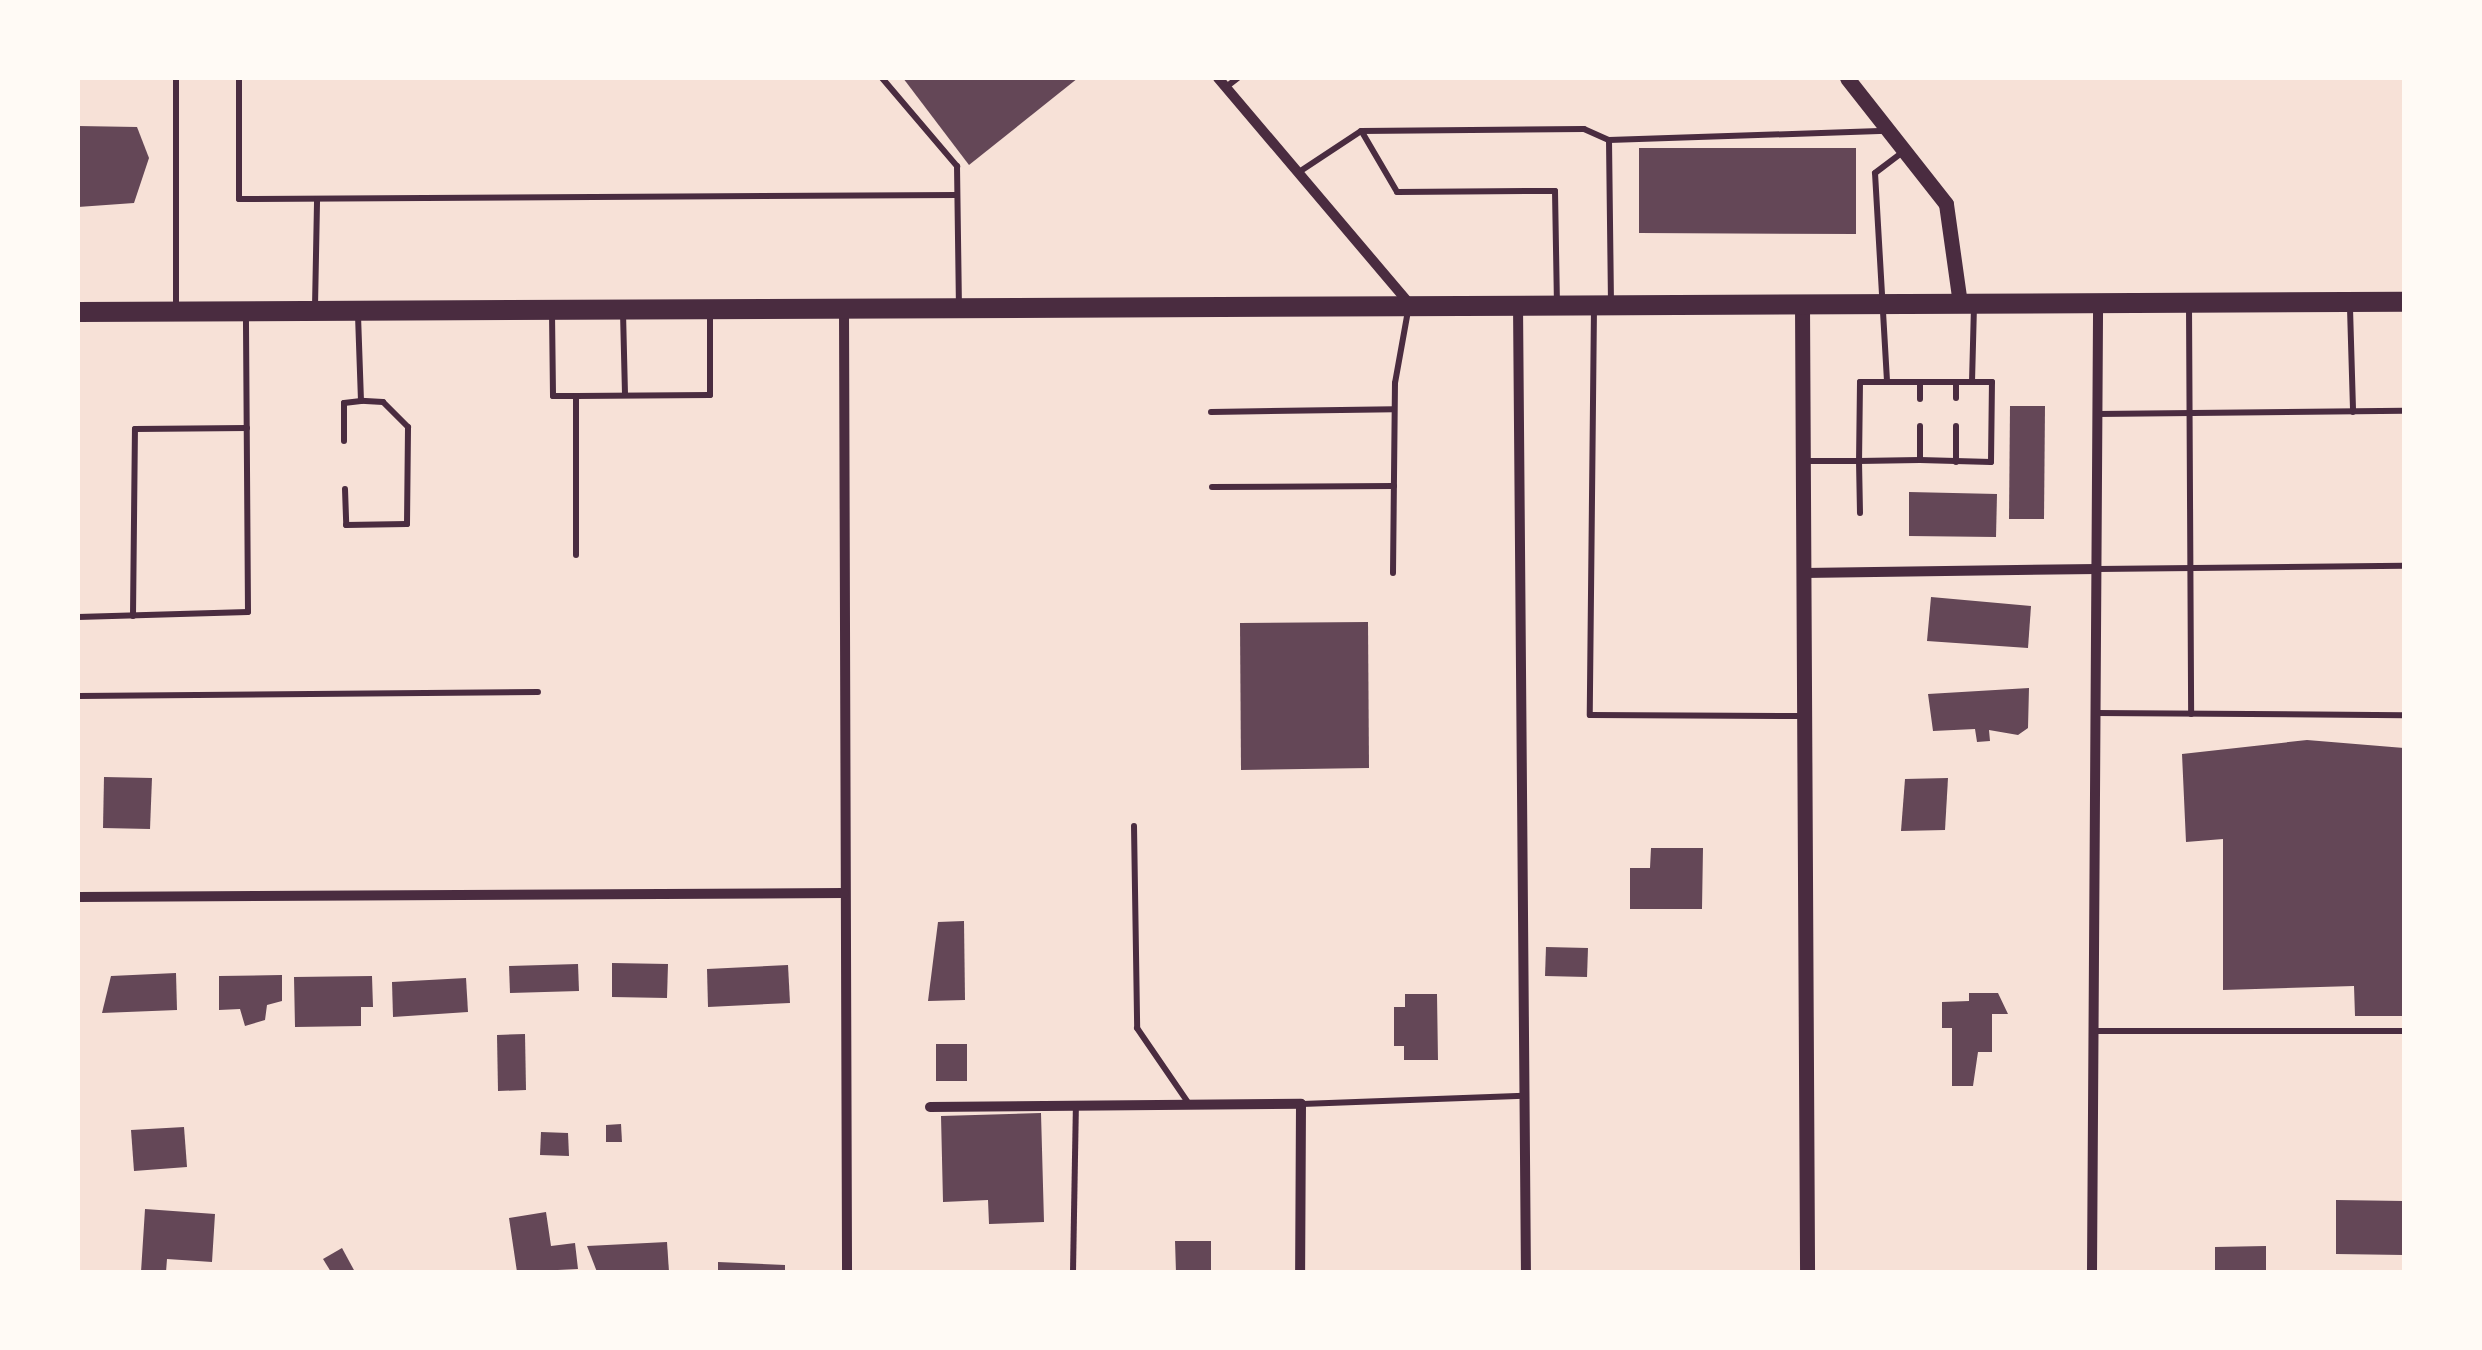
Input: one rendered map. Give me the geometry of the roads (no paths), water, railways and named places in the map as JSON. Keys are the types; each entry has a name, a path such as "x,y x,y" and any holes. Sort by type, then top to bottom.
{"main road":[{"path":"78,312 1518,302 2404,302"}],"street":[{"path":"1849,78 1946,204 1967,303"},
{"path":"1222,82 1410,304"},
{"path":"1518,302 1526,1272"},
{"path":"2092,1272 2098,303"},
{"path":"1802,304 1808,1272"},
{"path":"844,306 847,1272"},
{"path":"1804,573 2097,570"},
{"path":"78,897 844,893"},
{"path":"930,1107 1301,1104 1300,1272"}],"lane":[{"path":"176,78 176,310"},
{"path":"238,78 239,199 958,195"},
{"path":"882,78 957,166 959,305"},
{"path":"1222,82 1238,78"},
{"path":"1299,172 1361,131 1584,129 1609,140 1888,131"},
{"path":"1361,131 1397,192 1555,191 1557,303"},
{"path":"1609,140 1590,715 1805,716"},
{"path":"1887,382 1875,173 1905,150"},
{"path":"315,308 318,198"},
{"path":"2350,302 2353,412"},
{"path":"1967,303 1972,382"},
{"path":"2189,303 2191,714"},
{"path":"1393,573 1394,409 1410,304"},
{"path":"623,306 625,396"},
{"path":"552,307 553,396 625,396 710,395 710,306"},
{"path":"358,308 362,401"},
{"path":"78,617 248,612 246,309"},
{"path":"1804,460 1859,461 1920,460 1992,462 1992,382 1860,382 1859,461 1860,514"},
{"path":"1920,382 1920,400"},
{"path":"1956,382 1956,398"},
{"path":"576,396 576,555"},
{"path":"344,441 344,402 383,402 408,426 408,524 346,525 345,488"},
{"path":"1211,412 1394,409"},
{"path":"2098,414 2404,411"},
{"path":"1920,426 1920,460"},
{"path":"1956,426 1956,462"},
{"path":"133,616 134,429 247,428"},
{"path":"1212,487 1394,486"},
{"path":"2097,570 2404,566"},
{"path":"78,696 538,692"},
{"path":"2096,714 2404,714"},
{"path":"1134,826 1137,1028 1190,1105"},
{"path":"2094,1030 2404,1031"},
{"path":"1301,1104 1525,1096"},
{"path":"1073,1272 1076,1106"}]}
